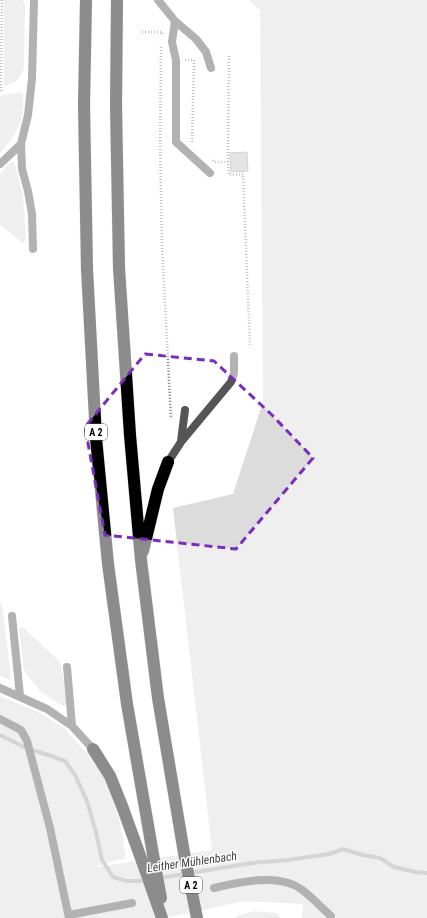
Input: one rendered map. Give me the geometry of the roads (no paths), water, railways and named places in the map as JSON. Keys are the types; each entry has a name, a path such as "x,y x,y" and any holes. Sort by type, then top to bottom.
{"highway":[{"name":"A 2","path":"86,0 84,105 86,261 96,438 108,564 125,689 163,918"},
{"name":"A 2","path":"117,0 116,105 119,268 130,435 141,560 158,698 184,853 197,918"},
{"path":"141,560 158,489 168,462"},
{"path":"93,748 110,776 163,918"}],"street":[{"path":"33,249 32,214 22,169 21,144 28,115 32,79 34,0"},
{"path":"158,0 174,21 196,39 206,52 210,68"},
{"path":"174,21 172,42 176,60 176,142 210,173"},
{"path":"0,164 21,144"},
{"path":"168,462 181,442 231,382 234,373 234,356"},
{"path":"181,442 186,410"},
{"path":"12,616 20,696"},
{"path":"67,667 72,726"},
{"path":"0,688 47,709 72,726 93,748"},
{"path":"0,719 21,730 27,741 50,828 69,916 132,904"},
{"path":"214,888 233,883 263,880 283,882 300,888 331,916 330,918"}],"waterway":[{"name":"Leither Mühlenbach","path":"0,735 24,747"},
{"name":"Leither Mühlenbach","path":"35,751 65,761 75,775 87,801 102,860 113,877 126,881 148,880"},
{"name":"Leither Mühlenbach","path":"159,878 252,863 329,854 343,849 380,858 394,867 427,873"}]}
